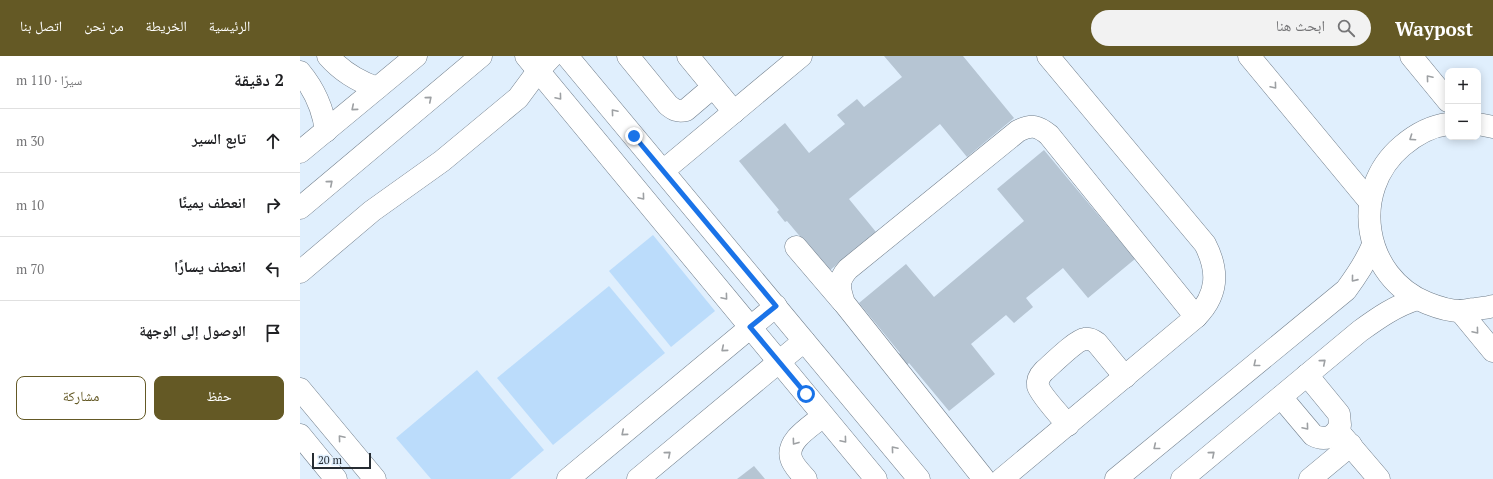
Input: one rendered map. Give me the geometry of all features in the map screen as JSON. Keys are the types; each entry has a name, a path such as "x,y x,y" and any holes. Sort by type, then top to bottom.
{"street":[{"path":"328,56 338,67 350,76 377,88"},
{"path":"300,152 416,56"},
{"path":"300,208 481,56"},
{"path":"567,56 919,479"},
{"path":"628,56 668,104 676,111 686,110 713,87"},
{"path":"688,56 734,112"},
{"path":"663,171 801,56"},
{"path":"1002,479 1196,318 1208,302 1214,283 1213,262 1205,244 1048,56"},
{"path":"1249,56 1370,202"},
{"path":"1410,56 1445,97"},
{"path":"300,272 372,210 442,161 518,98 525,89 539,61 750,327 876,479"},
{"path":"300,72 320,103 326,131"},
{"path":"1445,124 1438,125 1414,136 1393,154 1378,176 1370,202 1369,224 1373,245 1383,267 1398,285 1417,299 1438,307 1460,311 1493,306"},
{"path":"1481,125 1493,127"},
{"path":"844,303 840,292 840,283 842,276 848,269 1018,130 1027,126 1034,126 1049,135 1196,318"},
{"path":"1118,479 1346,290 1358,276 1367,261 1373,245"},
{"path":"796,247 844,303 984,479"},
{"path":"1182,479 1383,314 1417,299"},
{"path":"568,479 776,306"},
{"path":"1460,311 1493,350"},
{"path":"1068,425 1040,390 1038,382 1041,374 1076,343 1084,339 1097,342 1125,377"},
{"path":"638,479 804,341"},
{"path":"1307,376 1339,414 1340,425 1344,438 1379,479"},
{"path":"300,388 375,479"},
{"path":"1282,397 1312,435 1323,439 1344,438"},
{"path":"806,479 793,462 790,453 791,448 796,440 824,416"},
{"path":"300,435 336,479"},
{"path":"1310,479 1344,438"}],"shaded area":[{"path":"653,235 715,311 671,347 609,271"},
{"path":"609,286 665,353 553,445 497,378"},
{"path":"477,370 544,450 510,479 431,479 396,438"}],"building":[{"path":"884,56 963,56 1014,118 967,157 940,124 849,199 876,232 829,271 787,221 785,222 777,212 779,210 739,161 785,123 809,153 845,124 837,115 857,99 864,107 902,77"},
{"path":"1044,150 1135,259 1088,298 1063,268 1026,298 1033,307 1014,323 1006,315 971,344 995,374 949,411 909,363 907,365 899,354 900,353 859,303 906,264 934,297 1024,221 997,189"},
{"path":"754,466 765,479 737,479"}],"route":[{"path":"634,136 776,306 750,327 806,394"}]}
